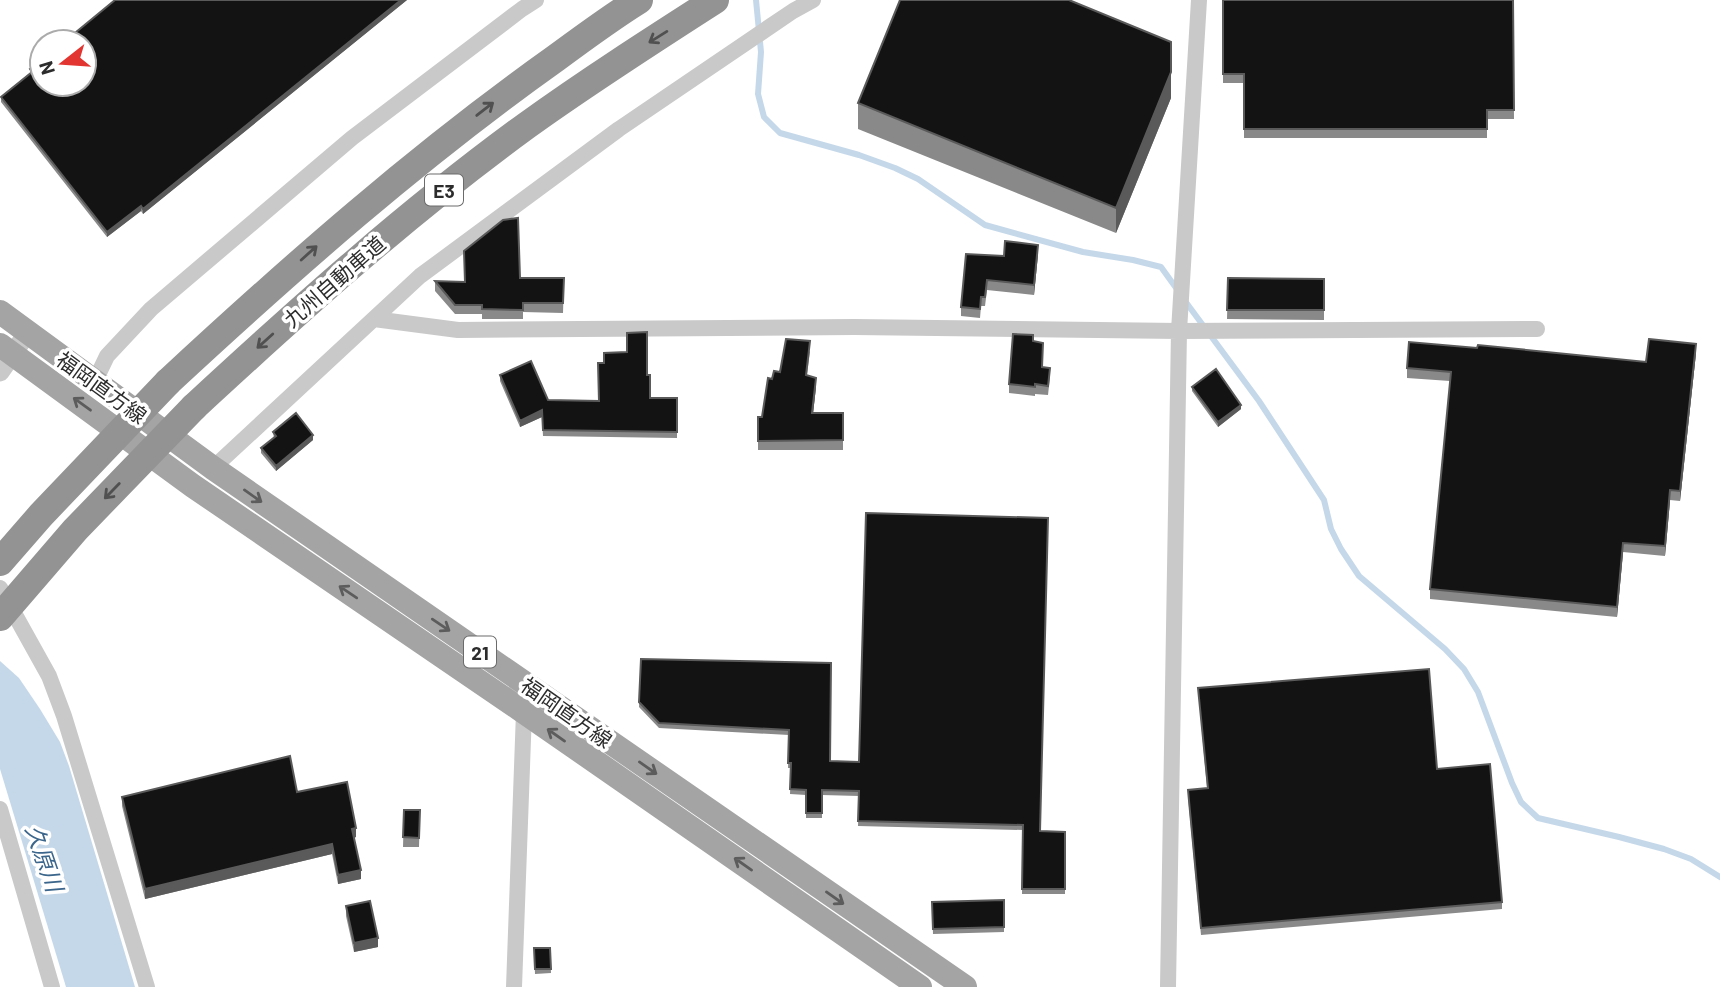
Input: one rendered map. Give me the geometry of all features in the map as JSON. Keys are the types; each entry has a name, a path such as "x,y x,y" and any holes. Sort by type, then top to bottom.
{"highway":[{"name":"九州自動車道","path":"0,562 168,382 318,246 407,171 503,96 639,0"},
{"name":"九州自動車道","path":"0,617 75,530 194,407 271,336 432,198 526,127 715,0"}],"main road":[{"name":"福岡直方線","path":"0,312 213,468 965,987"},
{"name":"福岡直方線","path":"4,357 524,712 920,987"}],"street":[{"path":"95,381 107,356 151,309 352,138 536,0"},
{"path":"213,468 420,275 608,137 813,0"},
{"path":"1168,987 1179,331 1199,0"},
{"path":"374,319 458,330 867,327 1179,331 1537,329"},
{"path":"4,357 28,332"},
{"path":"0,588 49,676 64,716 147,987"},
{"path":"514,987 524,712"},
{"path":"0,809 52,987"}],"water":[{"name":"久原川","path":"0,661 19,678 60,742 135,987 66,987 0,769"}],"building":[{"path":"115,0 401,0 143,209 141,206 107,232 1,97 28,75 28,98 98,98 98,28 81,28"},
{"path":"900,0 1069,0 1171,42 1171,72 1116,208 858,103"},
{"path":"1223,0 1513,0 1514,110 1487,110 1487,129 1244,129 1244,74 1223,74"},
{"path":"518,218 520,278 564,278 563,303 523,303 523,310 455,305 435,281 465,282 464,251 503,220"},
{"path":"1005,241 1038,245 1034,285 987,280 980,309 961,307 966,254 1004,256"},
{"path":"1228,278 1324,279 1324,310 1227,310"},
{"path":"647,332 650,398 677,398 677,432 543,430 542,410 520,421 500,375 531,361 548,400 599,401 598,363 604,363 604,353 627,352 627,333"},
{"path":"1013,334 1033,335 1033,341 1043,343 1042,367 1050,368 1048,386 1009,384"},
{"path":"786,339 810,341 806,375 816,378 812,413 843,413 843,440 758,441 758,417 762,417 768,378 772,379 774,371 780,372"},
{"path":"1649,339 1696,344 1680,491 1670,490 1665,546 1623,543 1617,607 1430,589 1451,372 1407,368 1409,342 1477,348 1478,345 1646,362"},
{"path":"1216,369 1241,405 1218,422 1192,387"},
{"path":"296,413 313,435 276,466 261,448 276,436 273,432"},
{"path":"866,513 1048,518 1040,831 1065,832 1065,889 1022,889 1023,825 858,821 859,791 822,790 822,813 806,813 806,790 790,789 789,730 659,723 639,702 641,659 831,663 830,761 859,762"},
{"path":"1429,669 1437,769 1490,764 1502,902 1201,928 1188,790 1208,788 1198,688"},
{"path":"290,756 297,792 347,782 356,828 352,829 361,870 338,875 332,844 145,889 122,797"},
{"path":"404,810 420,810 419,838 403,837"},
{"path":"1004,900 1004,927 933,929 932,902"},
{"path":"370,901 378,938 354,943 346,906"},
{"path":"534,948 550,948 551,969 535,969"}],"waterway":[{"path":"756,0 761,52 758,94 764,117 780,133 895,168 918,179 985,225 1083,252 1161,267 1179,292"},
{"path":"1185,301 1259,401 1324,500 1331,529 1359,576 1445,649 1464,669 1478,692 1521,802 1538,818 1664,849 1691,859 1720,877"}]}
